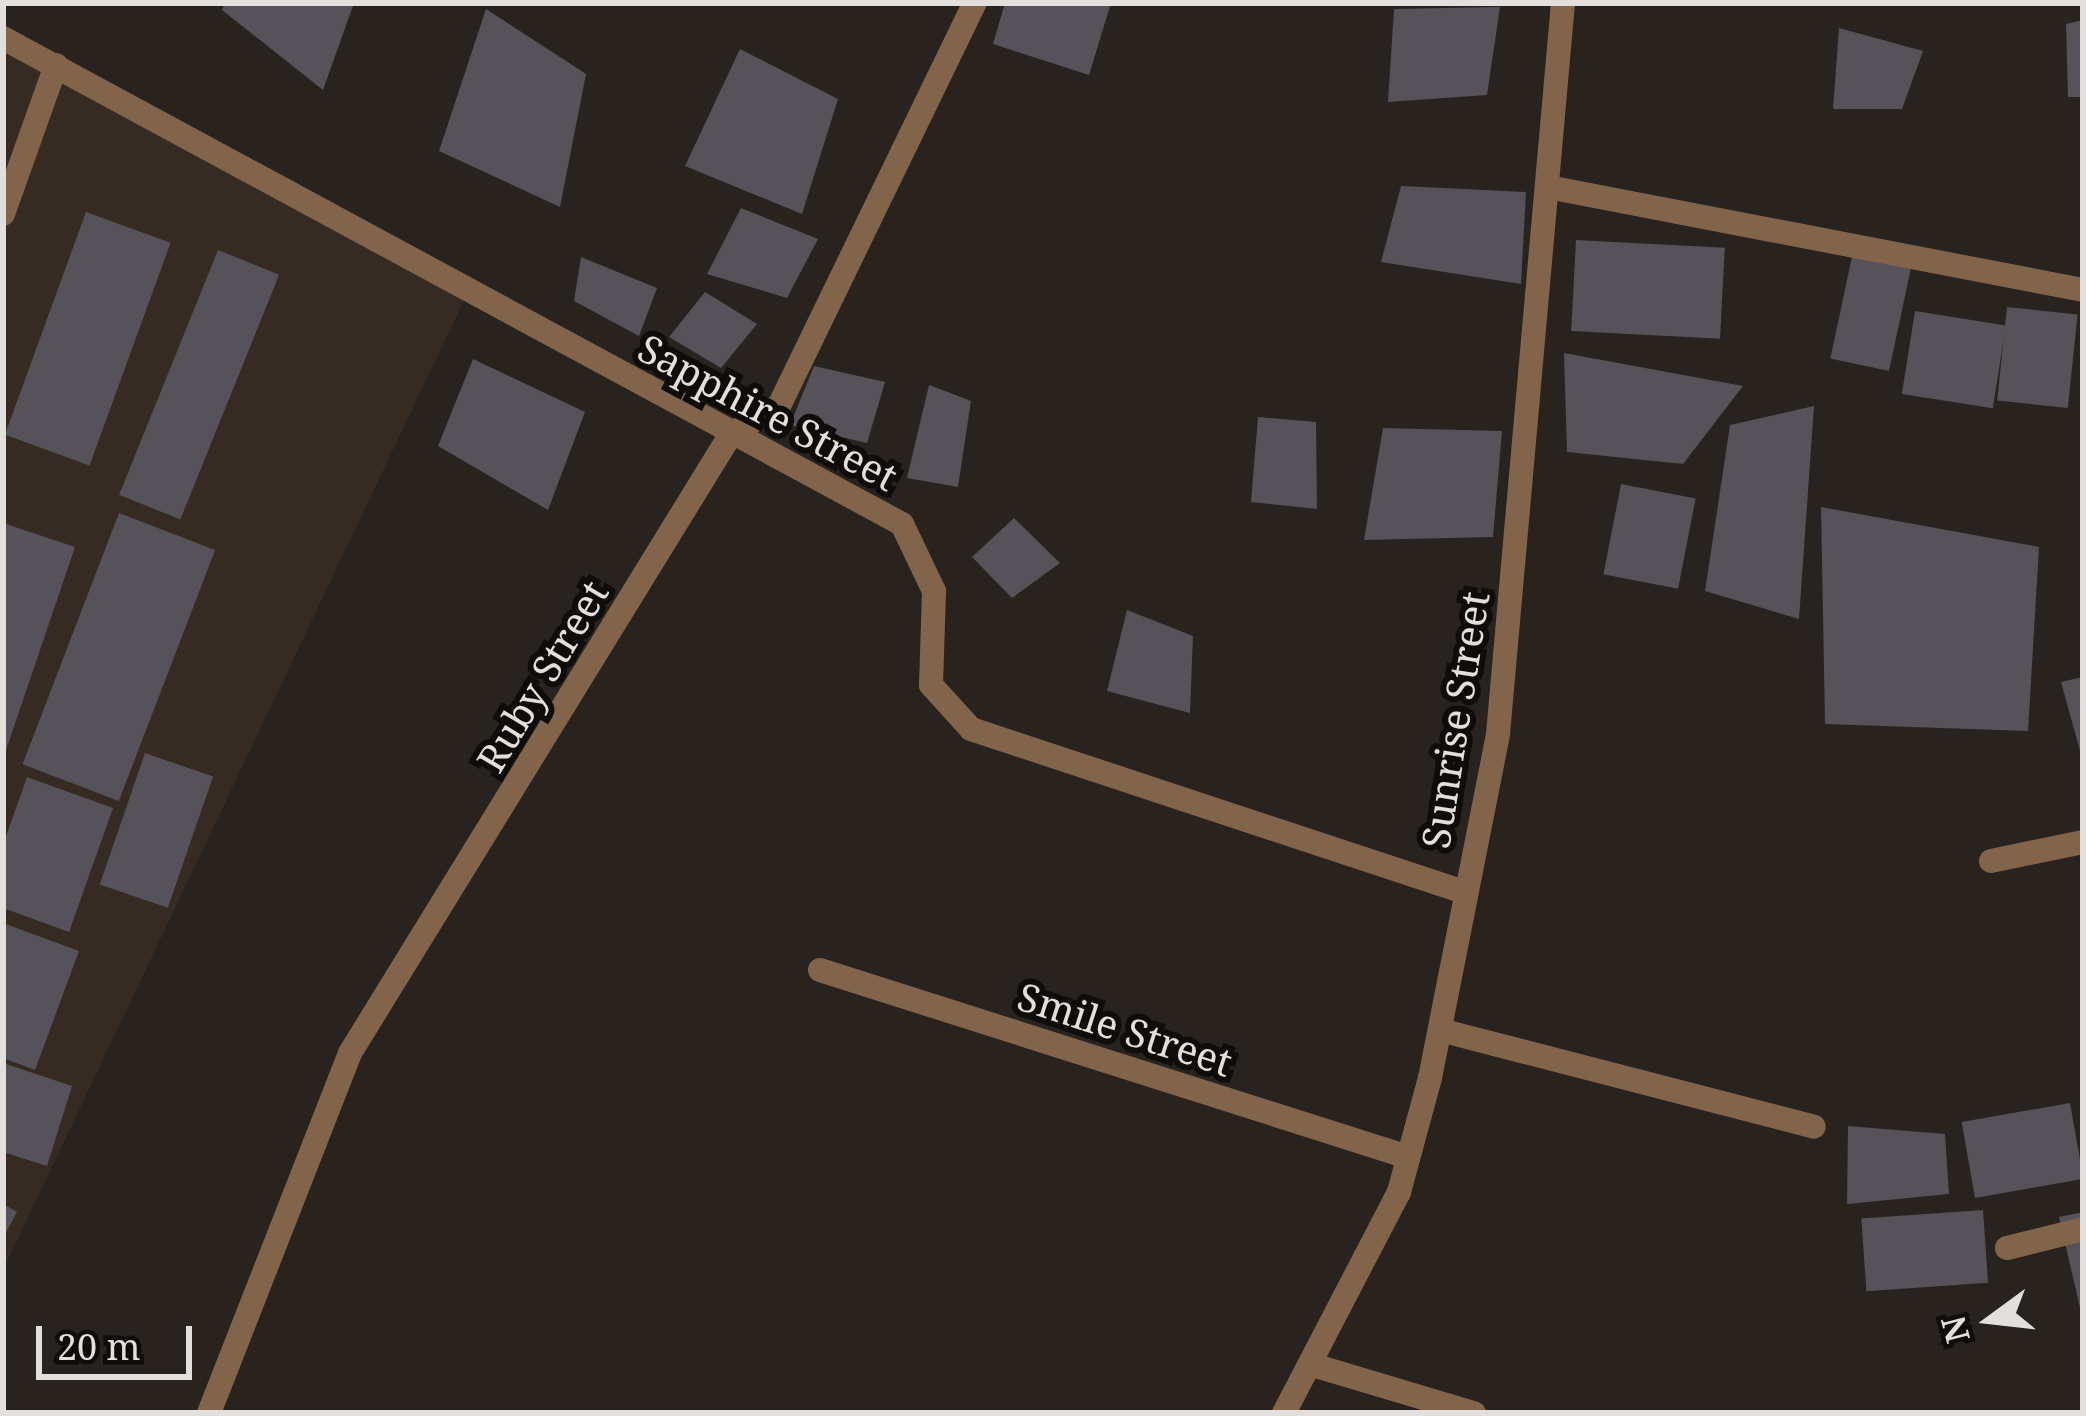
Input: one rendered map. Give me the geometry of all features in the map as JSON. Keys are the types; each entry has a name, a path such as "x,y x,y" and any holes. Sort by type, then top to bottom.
{"street":[{"name":"Ruby Street","path":"209,1413 350,1053 731,434 779,406 807,358 975,3"},
{"name":"Sunrise Street","path":"1284,1413 1316,1366 1408,1157 1440,1030 1498,734 1564,3"},
{"name":"Sapphire Street","path":"3,38 902,524 934,591 931,685 971,729 1464,892"},
{"path":"3,214 56,65"},
{"path":"1548,187 2083,290"},
{"path":"1991,861 2083,842"},
{"name":"Smile Street","path":"820,970 1408,1157"},
{"path":"1440,1030 1814,1126"},
{"path":"2007,1248 2083,1229"},
{"path":"1316,1366 1474,1413"}],"shaded area":[{"path":"3,52 468,292 3,1270"}],"building":[{"path":"225,3 354,3 323,90 222,10"},
{"path":"1005,3 1111,3 1089,75 993,44"},
{"path":"1500,7 1487,95 1388,102 1394,9"},
{"path":"486,9 586,74 560,207 439,151"},
{"path":"2083,20 2083,97 2068,97 2066,24"},
{"path":"1839,28 1923,51 1902,109 1833,109"},
{"path":"740,49 838,99 802,214 685,166"},
{"path":"1401,186 1526,192 1521,284 1381,262"},
{"path":"741,208 818,239 787,298 707,274"},
{"path":"86,212 171,243 90,465 5,435"},
{"path":"1576,240 1725,248 1720,339 1571,331"},
{"path":"218,250 279,275 180,520 119,495"},
{"path":"1853,252 1912,264 1889,371 1830,359"},
{"path":"581,257 657,288 639,336 574,301"},
{"path":"705,292 757,324 721,368 669,337"},
{"path":"2007,307 2078,314 2068,408 1997,400"},
{"path":"1915,311 2006,325 1993,408 1902,394"},
{"path":"1564,353 1743,386 1683,464 1567,452"},
{"path":"473,359 585,412 548,510 438,446"},
{"path":"814,366 885,382 867,443 790,425"},
{"path":"929,385 971,401 958,487 907,478"},
{"path":"1814,406 1799,619 1705,591 1730,425"},
{"path":"1258,417 1316,422 1317,509 1251,502"},
{"path":"1383,428 1502,431 1493,537 1364,540"},
{"path":"1621,484 1696,499 1678,589 1603,574"},
{"path":"1821,507 2039,547 2028,731 1825,724"},
{"path":"119,513 215,550 119,801 23,764"},
{"path":"1014,518 1060,563 1012,598 972,557"},
{"path":"3,523 75,547 4,756 3,756"},
{"path":"1127,610 1193,636 1190,713 1107,691"},
{"path":"2083,677 2083,758 2082,758 2061,682"},
{"path":"145,753 213,776 168,908 100,884"},
{"path":"27,777 113,808 69,932 3,908 3,845"},
{"path":"3,923 79,951 35,1070 3,1058"},
{"path":"3,1063 72,1086 47,1166 3,1152"},
{"path":"2070,1103 2083,1179 1975,1198 1962,1122"},
{"path":"1848,1126 1945,1134 1949,1194 1847,1204"},
{"path":"3,1204 17,1212 3,1238"},
{"path":"1983,1210 1988,1283 1866,1291 1861,1219"},
{"path":"2083,1212 2083,1312 2081,1312 2059,1217"}]}
